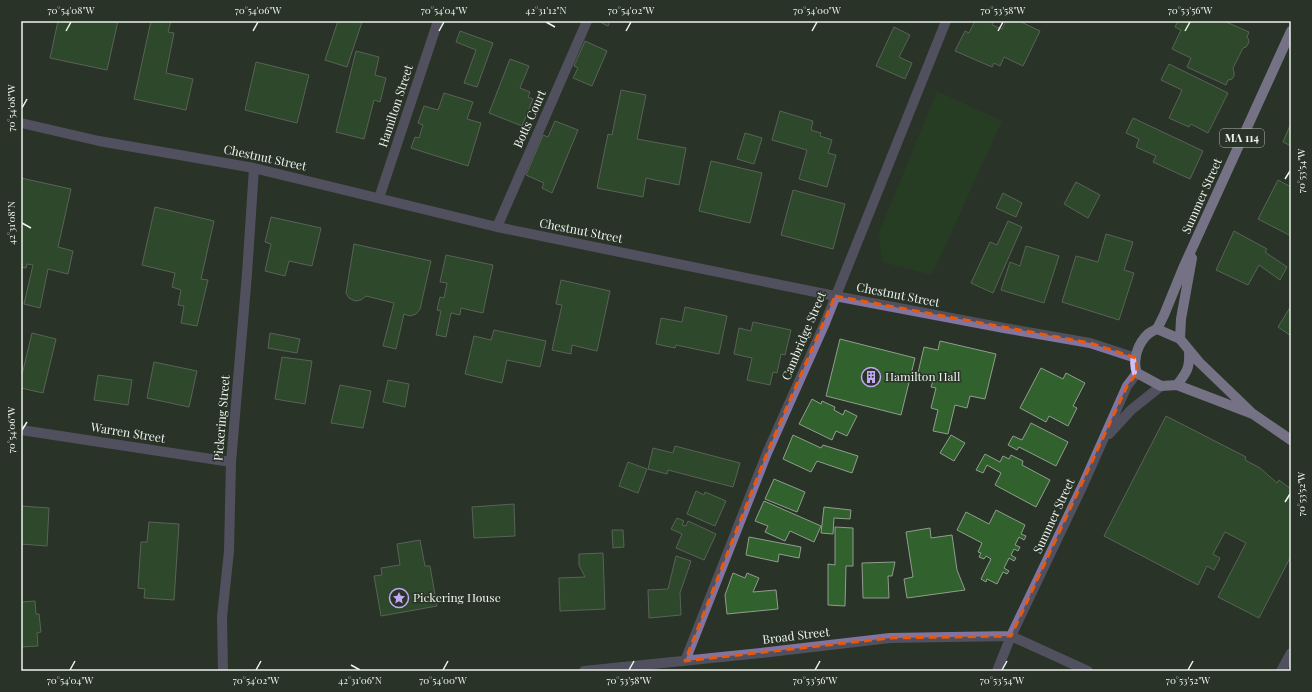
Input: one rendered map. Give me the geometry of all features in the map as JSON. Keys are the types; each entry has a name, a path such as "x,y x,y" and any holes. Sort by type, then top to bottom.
{"main road":[{"name":"Summer Street","path":"1157,329 1291,31"},
{"path":"1180,339 1180,319 1194,246"},
{"path":"1253,414 1177,385 1161,386 1137,373 1135,367 1137,351 1148,334 1157,329 1180,339 1189,351 1253,414 1291,440"},
{"path":"1177,385 1185,375 1190,363 1189,351"}],"street":[{"name":"Hamilton Street","path":"379,198 438,21"},
{"name":"Botts Court","path":"497,227 587,21"},
{"name":"Cambridge Street","path":"685,661 766,453 825,323 946,21"},
{"name":"Chestnut Street","path":"21,123 99,141 254,168 497,227 835,296 1004,328 1090,342 1136,358"},
{"name":"Pickering Street","path":"223,671 222,617 229,551 231,462 254,168"},
{"name":"Summer Street","path":"997,671 1011,636 1103,442 1127,386 1137,373"},
{"path":"1103,442 1131,410 1161,386"},
{"name":"Warren Street","path":"21,430 231,462"},
{"name":"Broad Street","path":"584,671 890,638 1011,636"},
{"path":"1011,636 1088,671"},
{"path":"1281,671 1291,653"}],"highlighted area":[{"path":"835,296 1090,343 1136,358 1137,373 1127,386 1011,636 890,638 685,661 767,453"}],"green space":[{"path":"937,91 1002,121 932,275 882,262 879,233"}],"building":[{"path":"58,21 118,21 107,70 50,58"},
{"path":"151,21 171,21 168,32 174,33 166,73 193,79 186,110 134,99"},
{"path":"338,21 362,22 347,67 325,60"},
{"path":"598,21 610,21 608,26"},
{"path":"975,21 994,21 992,25 1002,29 1006,21 1019,21 1040,31 1023,66 1004,57 1000,66 994,63 992,67 955,51 965,31 969,33"},
{"path":"1178,21 1224,21 1249,32 1247,37 1249,40 1248,44 1243,48 1233,68 1234,76 1232,79 1228,80 1226,85 1187,67 1191,58 1172,49 1181,30 1175,27"},
{"path":"894,27 910,35 899,57 912,63 905,79 876,66"},
{"path":"460,31 493,43 477,87 464,83 476,50 456,42"},
{"path":"585,41 607,51 592,86 573,78 578,68 574,66"},
{"path":"356,51 379,57 375,75 386,78 380,102 374,100 364,139 336,132"},
{"path":"510,59 529,66 520,88 530,92 528,97 533,99 522,126 489,113"},
{"path":"256,62 309,75 297,123 245,110"},
{"path":"1169,64 1228,93 1208,133 1191,124 1189,127 1169,118 1182,90 1161,80"},
{"path":"621,90 646,95 637,139 686,148 679,185 646,178 643,197 597,188 608,134 612,135"},
{"path":"444,93 473,102 467,119 481,123 468,166 411,148 415,137 419,138 423,125 418,123 424,106 438,110"},
{"path":"780,111 813,121 811,130 821,133 820,136 832,140 828,153 836,155 827,187 799,179 807,150 772,140"},
{"path":"1133,118 1203,151 1190,179 1153,162 1156,156 1136,147 1139,139 1126,133"},
{"path":"555,121 578,130 552,193 542,188 544,183 526,175 543,135 548,137"},
{"path":"1291,123 1291,146 1283,142"},
{"path":"745,133 762,138 754,164 737,159"},
{"path":"711,161 762,173 750,223 699,211"},
{"path":"21,178 71,189 58,247 73,251 68,274 48,269 40,308 24,304 33,265 27,264 26,268 21,267"},
{"path":"1278,180 1291,187 1291,236 1258,219"},
{"path":"1076,182 1100,195 1088,218 1064,204"},
{"path":"793,190 845,204 833,249 781,235"},
{"path":"1003,193 1022,203 1016,217 996,208"},
{"path":"155,207 214,221 201,279 208,280 197,326 181,323 184,306 178,305 181,290 172,287 175,273 142,265"},
{"path":"271,217 321,228 312,266 289,261 285,276 265,271 271,244 265,242"},
{"path":"1008,221 1022,227 993,293 971,283 990,242 997,245"},
{"path":"1234,231 1267,249 1265,252 1287,267 1280,280 1259,265 1248,285 1216,270"},
{"path":"1106,234 1133,242 1124,270 1134,273 1119,320 1062,302 1076,256 1098,262"},
{"path":"354,244 431,261 420,309 416,314 410,316 404,314 396,349 383,346 394,303 366,296 361,300 355,301 349,298 346,293"},
{"path":"1026,246 1059,256 1044,303 1001,290 1010,262 1020,266"},
{"path":"446,255 493,265 483,313 461,308 460,315 451,313 446,337 436,335 441,311 437,310 440,297 444,298 447,283 440,282"},
{"path":"561,280 610,291 597,351 572,345 571,354 552,350 562,305 556,304"},
{"path":"1291,306 1291,336 1278,327"},
{"path":"685,307 727,316 719,354 676,345 675,348 656,344 661,318 682,322"},
{"path":"753,322 791,330 785,355 781,354 777,373 773,372 770,385 747,380 752,358 734,354 739,328 751,331"},
{"path":"494,330 546,341 540,367 507,360 502,383 465,374 474,336 491,340"},
{"path":"32,333 56,339 43,393 21,388 21,379"},
{"path":"270,333 300,339 297,353 268,348"},
{"name":"Hamilton Hall","path":"840,339 915,358 901,415 826,396"},
{"path":"940,341 996,354 985,399 970,396 967,408 955,405 948,434 933,431 938,410 931,408 936,388 931,387 933,381 917,377 924,347 938,350"},
{"path":"282,357 312,361 305,404 275,399"},
{"path":"154,362 197,371 189,407 147,398"},
{"path":"1041,368 1063,379 1066,373 1085,383 1073,406 1077,408 1068,426 1049,416 1046,422 1020,408"},
{"path":"98,375 132,380 128,405 94,400"},
{"path":"388,380 409,384 405,407 383,402"},
{"path":"340,385 371,391 363,428 331,423"},
{"path":"812,399 821,404 822,401 835,407 834,410 843,415 845,410 857,416 847,436 836,431 832,440 799,424"},
{"path":"1166,416 1246,457 1245,460 1260,468 1277,483 1279,480 1291,489 1291,556 1259,618 1218,597 1246,543 1225,532 1213,554 1220,558 1214,570 1207,566 1198,585 1104,536"},
{"path":"1031,423 1068,442 1056,466 1019,447 1017,450 1008,445 1013,436 1022,440"},
{"path":"793,435 821,448 823,445 858,456 852,473 817,461 811,472 783,459"},
{"path":"951,435 965,443 954,461 940,453"},
{"path":"675,446 740,463 733,487 668,470 667,474 648,469 653,448 673,453"},
{"path":"985,454 1000,462 1003,456 1009,459 1011,455 1023,461 1022,465 1050,480 1036,507 995,485 1001,473 987,465 983,473 976,470"},
{"path":"628,462 647,469 638,493 619,486"},
{"path":"774,479 805,492 797,512 765,499"},
{"path":"696,491 704,495 705,492 726,501 715,526 687,514"},
{"path":"764,501 821,526 814,542 790,531 785,541 765,532 768,526 755,521"},
{"path":"514,504 515,536 474,538 472,507"},
{"path":"21,506 49,508 47,546 21,544"},
{"path":"824,507 851,510 850,519 834,518 833,534 821,533"},
{"path":"996,510 1025,525 1021,534 1026,536 1024,540 1019,537 1015,545 1020,547 1018,551 1014,549 1011,555 1016,558 1014,561 1009,558 1004,568 1009,571 1007,574 1003,572 997,584 987,579 986,582 981,579 991,559 986,556 984,559 979,557 981,553 978,552 982,543 957,530 966,512 989,524"},
{"path":"677,518 684,521 682,525 686,526 688,521 716,534 704,560 676,548 682,534 671,529"},
{"path":"149,522 179,524 174,600 144,598 145,589 138,588 141,542 147,542"},
{"path":"835,527 853,528 853,566 846,566 845,606 828,605 828,564 835,565"},
{"path":"930,528 931,538 952,535 957,570 965,590 907,598 904,579 913,577 906,532"},
{"path":"612,530 623,530 624,547 613,548"},
{"path":"749,537 801,547 799,558 779,554 778,562 746,555"},
{"path":"420,540 425,566 430,566 437,606 381,616 374,576 382,575 381,568 400,565 397,544"},
{"path":"603,553 605,609 560,611 559,578 585,577 579,565 579,554"},
{"path":"676,556 691,561 680,593 681,615 649,618 648,590 668,589"},
{"path":"895,562 892,576 888,576 889,598 863,598 862,563"},
{"path":"733,573 745,578 747,573 759,578 753,592 776,590 778,609 727,614 725,595"},
{"path":"35,601 36,614 39,614 41,632 37,633 38,646 21,647 21,602"}],"place":[{"name":"Hamilton Hall","path":"871,377"},
{"name":"Pickering House","path":"399,598"}]}
